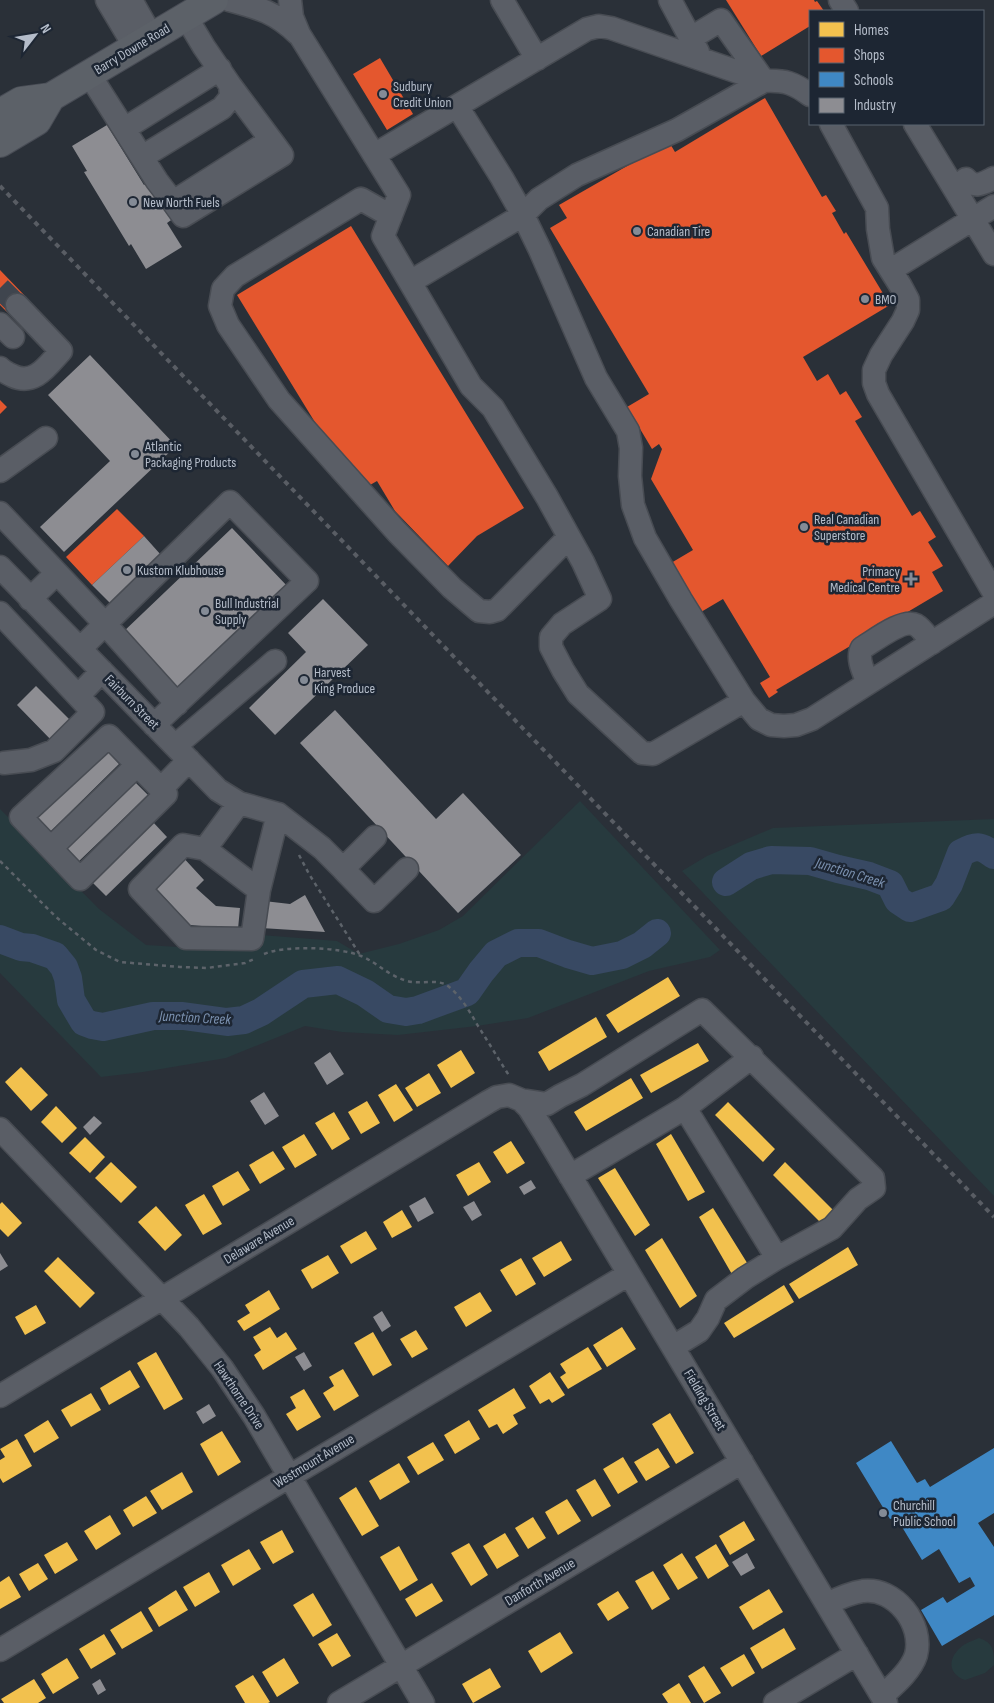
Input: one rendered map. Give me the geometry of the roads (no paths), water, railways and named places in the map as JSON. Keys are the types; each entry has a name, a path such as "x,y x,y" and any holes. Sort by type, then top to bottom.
{"main road":[{"name":"Barry Downe Road","path":"0,113 21,101 51,97 214,0"},
{"name":"Barry Downe Road","path":"0,143 37,121 51,97"}],"street":[{"path":"107,0 144,42"},
{"path":"229,0 272,13 299,34"},
{"path":"290,0 292,17 299,34 399,196 383,236 471,386 493,408 500,418 583,562 600,599 562,624 551,637 552,647 563,670 578,694 642,753 653,754 744,701"},
{"path":"502,0 537,59"},
{"path":"670,0 702,60"},
{"path":"137,2 144,42"},
{"path":"89,74 173,202 271,140 225,77 186,17"},
{"path":"690,38 721,20 764,81"},
{"path":"374,155 587,30 598,26 611,28 764,81 780,80 802,89 809,94"},
{"path":"124,129 225,77"},
{"path":"142,156 222,108 231,96 225,77"},
{"path":"410,282 523,215 539,199 577,175 677,130 764,81"},
{"path":"457,106 523,215 596,378 628,431 632,448 630,476 633,505 645,538 680,600 744,701 759,720 771,725 784,726 796,725 812,719 994,603"},
{"path":"832,125 877,208 883,258 908,300 908,310 903,321 880,355 874,370 874,383 878,394 994,593"},
{"path":"916,125 994,254"},
{"path":"966,179 970,184 976,186 994,178"},
{"path":"391,216 361,200 235,276 223,289 220,306 228,325 279,400 404,539 452,588 479,611 490,612 497,610 569,537"},
{"path":"891,270 994,206"},
{"path":"2,373 28,380 35,377 61,351 17,305"},
{"path":"0,471 46,438"},
{"path":"80,648 230,502 307,582 154,725"},
{"path":"0,513 105,624 177,704"},
{"name":"Fairburn Street","path":"0,567 218,790 238,803 278,814"},
{"path":"30,598 57,573"},
{"path":"0,613 93,712 54,751 31,760 4,763"},
{"path":"27,642 50,618"},
{"path":"868,683 862,669 859,653 862,648 899,626 909,623 916,625 923,631 932,643"},
{"path":"161,789 182,753 275,661"},
{"path":"78,696 102,671"},
{"path":"108,736 161,789 166,794 80,879 21,818 108,736"},
{"path":"51,848 137,765"},
{"path":"205,849 238,803"},
{"path":"259,890 205,849 183,845 140,889 186,938 252,939 259,890 278,814 322,848 374,902 407,869"},
{"path":"343,869 374,837"},
{"name":"Delaware Avenue","path":"0,1396 497,1097 509,1095 521,1100 547,1104 582,1085 702,1010 752,1057"},
{"path":"570,1176 686,1108 752,1057 873,1178 874,1188 858,1199 832,1228 777,1258 716,1300 708,1318 699,1331 673,1347"},
{"name":"Fielding Street","path":"521,1100 529,1108 544,1132 884,1700"},
{"path":"686,1108 777,1258"},
{"name":"Hawthorne Drive","path":"4,1139 189,1326 222,1368 254,1416 424,1703"},
{"name":"Westmount Avenue","path":"0,1650 629,1274"},
{"name":"Danforth Avenue","path":"339,1703 742,1462"},
{"path":"827,1604 845,1595 864,1591 874,1592 892,1598 906,1612 916,1629 916,1654 910,1666 884,1700"},
{"path":"775,1703 857,1654"}],"waterway":[{"name":"Junction Creek","path":"726,882 751,866 771,860 810,861 869,876 890,884 898,900 910,908 941,897 949,884 961,853 978,847 994,855"},
{"name":"Junction Creek","path":"0,939 55,956 64,967 68,978 71,1000 84,1022 103,1027 153,1016 183,1016 227,1022 244,1020 261,1012 303,984 338,980 365,993 388,1009 406,1012 418,1010 467,992 496,954 518,943 539,943 592,961 622,955 642,945 657,933"}],"tunnel":[{"path":"0,288 17,305"}],"railway":[{"path":"0,186 994,1217"}],"place":[{"name":"Sudbury Credit Union","path":"383,94"},
{"name":"New North Fuels","path":"133,202"},
{"name":"Canadian Tire","path":"637,231"},
{"name":"BMO","path":"865,299"},
{"name":"Atlantic Packaging Products","path":"135,454"},
{"name":"Real Canadian Superstore","path":"804,527"},
{"name":"Kustom Klubhouse","path":"127,570"},
{"name":"Primacy Medical Centre","path":"911,579"},
{"name":"Bull Industrial Supply","path":"205,611"},
{"name":"Harvest King Produce","path":"304,680"},
{"name":"Churchill Public School","path":"883,1513"}]}
